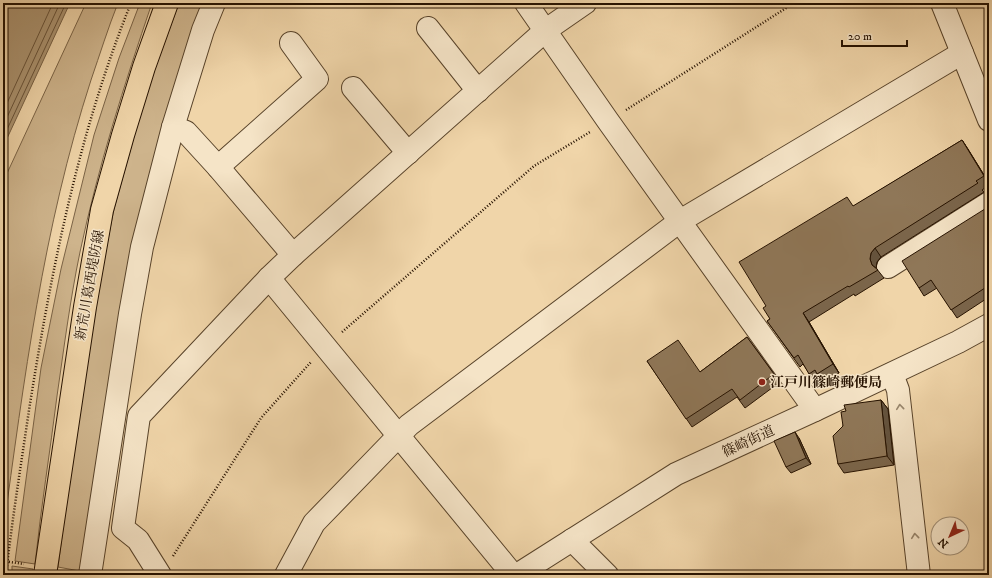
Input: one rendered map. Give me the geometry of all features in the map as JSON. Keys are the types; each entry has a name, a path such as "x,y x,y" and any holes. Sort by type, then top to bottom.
{"main road":[{"name":"新荒川葛西堤防線","path":"45,575 85,308 102,210 141,75 167,3"}],"street":[{"path":"90,575 130,314 142,247 173,126 203,30 214,3"},
{"path":"526,3 608,121 815,410"},
{"path":"164,568 138,540 123,528 139,416 269,278 293,255 546,30 585,3"},
{"path":"942,3 989,120"},
{"path":"428,28 478,91"},
{"path":"218,167 317,80 291,42"},
{"path":"286,575 314,524 415,420 680,221 962,53"},
{"path":"353,88 408,153"},
{"path":"173,126 186,132 293,255"},
{"path":"888,267 989,203"},
{"path":"269,278 513,575"},
{"name":"篠崎街道","path":"517,575 676,474 892,374 989,325"},
{"path":"892,374 898,390 915,571"},
{"path":"572,540 607,575"}],"path":[{"path":"6,575 51,279 81,153 99,90 131,3"},
{"path":"164,568 260,418 326,346 534,166 794,3"},
{"path":"3,561 15,563"}],"shaded area":[{"path":"86,3 118,3 91,80 74,136 60,192 27,361 3,533 3,182"},
{"path":"140,3 152,3 131,65 103,157 76,270 67,324 35,564 15,561 41,368 61,269 94,135 119,58"},
{"path":"179,3 207,3 181,78 85,572 58,567 86,351 114,209 146,93"},
{"path":"12,566 33,569 32,575 12,575"}],"water":[{"path":"3,3 70,3 3,147"}],"building":[{"path":"962,140 984,176 976,181 978,183 875,248 871,253 870,259 872,265 878,270 803,313 833,364 817,374 815,370 809,374 798,355 794,358 767,321 770,319 763,308 766,306 739,262 847,197 853,206"},
{"path":"988,207 989,287 988,286 951,310 931,280 919,288 902,261"},
{"path":"747,337 774,374 740,400 732,389 686,419 647,361 678,340 700,372"},
{"path":"881,400 887,456 838,464 833,436 843,426 841,412 846,411 844,405"},
{"path":"795,432 806,458 786,467 774,441"}],"place":[{"name":"江戸川篠崎郵便局","path":"762,382"}]}
